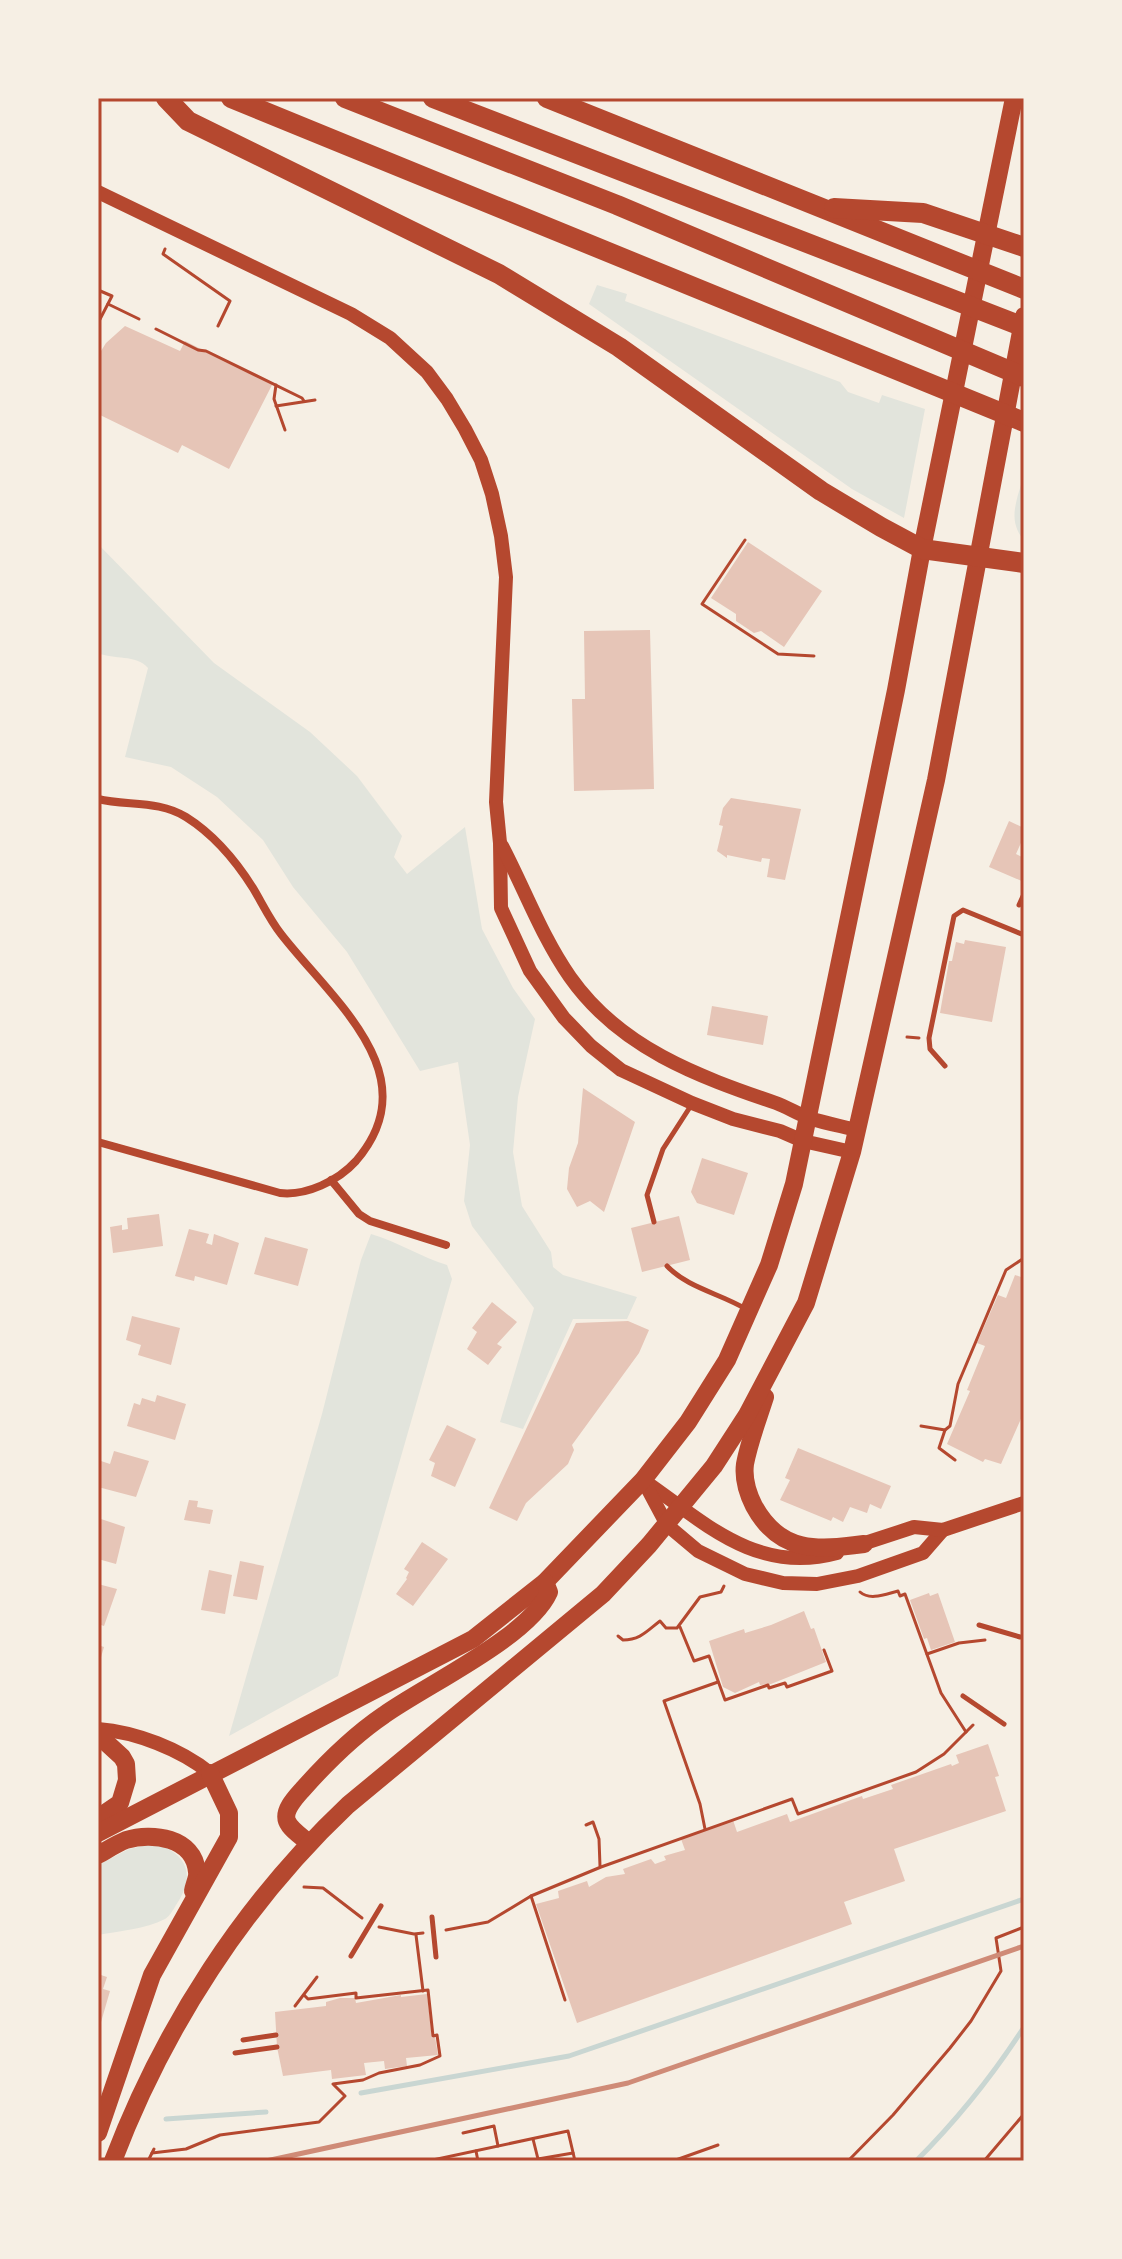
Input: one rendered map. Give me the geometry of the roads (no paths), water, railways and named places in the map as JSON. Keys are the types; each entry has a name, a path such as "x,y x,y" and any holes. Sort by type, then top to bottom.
{"highway":[{"path":"166,98 188,121 499,274 619,347 821,491 922,549 1024,563"},
{"path":"231,98 1024,422"},
{"path":"345,98 617,205 1024,377"},
{"path":"433,98 1024,327"},
{"path":"547,98 1024,289"},
{"path":"818,207 923,213 1024,247"}],"main road":[{"path":"98,1833 464,1645 545,1582 643,1480 710,1390 750,1312 794,1184 1014,98"},
{"path":"113,2161 125,2129 195,1994 234,1933 308,1842 386,1771 603,1594 667,1525 714,1466 775,1364 806,1303 852,1152 936,780 1024,316"},
{"path":"775,1364 745,1463 746,1484 753,1504 773,1531 792,1544 817,1548 864,1544"},
{"path":"308,1842 286,1820 287,1812 316,1775 352,1738 523,1624 544,1603 549,1592 545,1582"},
{"path":"98,1732 122,1757 126,1764 127,1780 120,1803 98,1818"},
{"path":"98,2133 152,1975 191,1901 226,1845 231,1824 229,1813 210,1773"},
{"path":"98,1855 124,1841 141,1837 162,1837 181,1844 191,1856 197,1872 191,1901"}],"street":[{"path":"98,192 351,314 410,354 447,399 481,460 501,536 506,577 496,802 501,908 520,955 552,1004 584,1039 621,1070 692,1103 803,1141 852,1152"},
{"path":"98,799 150,804 184,816 230,856 280,933 354,1020 373,1052 382,1081 384,1109 366,1149 349,1169 293,1195 98,1142"},
{"path":"500,843 528,895 549,945 571,979 598,1010 633,1041 661,1058 809,1118 857,1130"},
{"path":"331,1180 359,1214 370,1221 446,1245"},
{"path":"643,1480 730,1541 760,1553 794,1558 812,1558 914,1527 943,1530 1024,1503"},
{"path":"643,1480 667,1525 698,1551 745,1574 783,1583 817,1584 858,1576 923,1553 943,1530"},
{"path":"98,1732 132,1734 195,1761 210,1773"}],"lane":[{"path":"1019,905 1024,894"},
{"path":"945,1066 930,1049 929,1038 954,916 963,910 972,912 1024,935"},
{"path":"654,1222 647,1195 663,1149 692,1103"},
{"path":"667,1266 680,1279 750,1312"},
{"path":"979,1625 1020,1637"},
{"path":"963,1696 1004,1724"},
{"path":"351,1956 381,1906"},
{"path":"432,1917 436,1957"},
{"path":"243,2040 276,2035"},
{"path":"235,2053 277,2047"}],"waterway":[{"path":"361,2093 569,2056 1024,1899"},
{"path":"916,2161 973,2097 1024,2027"},
{"path":"166,2119 266,2112"}],"railway":[{"path":"266,2161 628,2083 1024,1946"}]}
